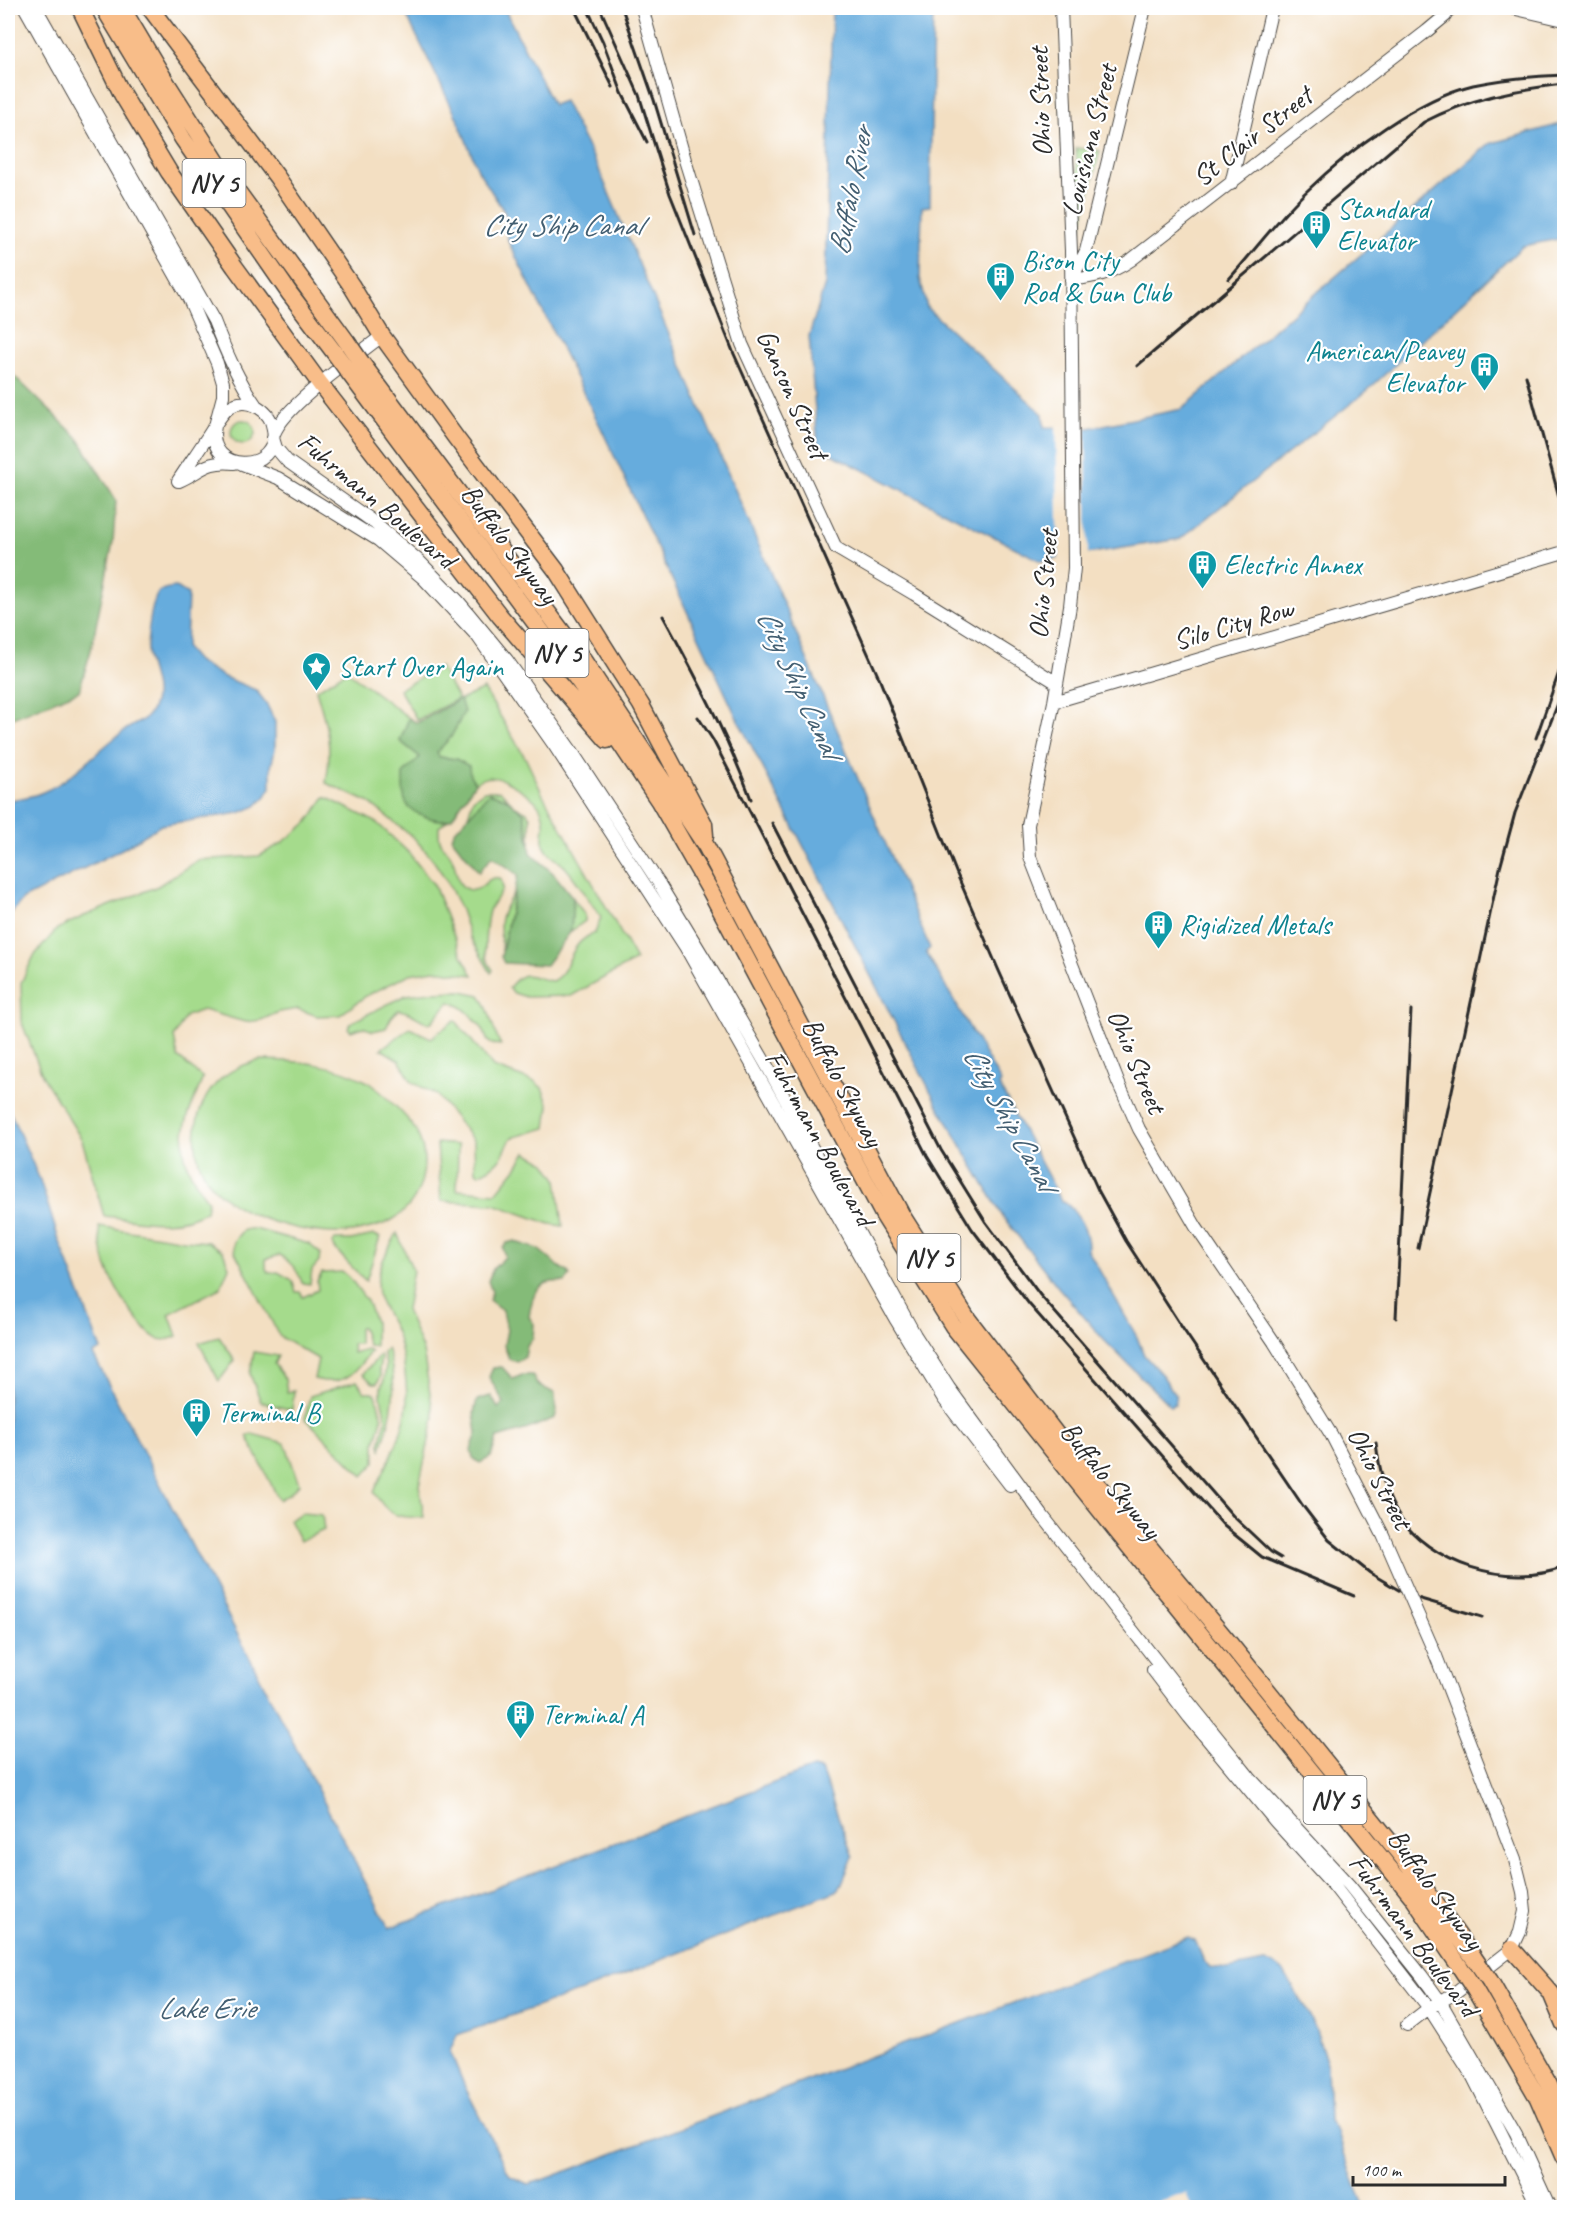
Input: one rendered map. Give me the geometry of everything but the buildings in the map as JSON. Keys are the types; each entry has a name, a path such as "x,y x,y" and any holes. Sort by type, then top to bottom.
{"highway":[{"path":"80,8 122,94 168,172 321,385 500,616 659,801"},
{"name":"Buffalo Skyway","path":"104,8 183,139 290,294 340,347"},
{"name":"Buffalo Skyway","path":"122,8 224,173 340,347 580,682 659,801 748,943"},
{"path":"150,8 277,177 351,285 382,336 556,570 603,641 641,705 704,824 706,846"},
{"name":"Buffalo Skyway","path":"356,369 581,657 706,846 748,943 884,1216 953,1326 1412,1896 1475,1990 1538,2098 1564,2158"},
{"name":"Buffalo Skyway","path":"756,959 901,1214 961,1308 1066,1447 1226,1639 1403,1858 1490,1981 1549,2085 1564,2121"},
{"path":"1512,1949 1551,1993 1564,2024"}],"street":[{"name":"Fuhrmann Boulevard","path":"25,8 214,321 228,359 243,387 269,418 276,448 287,461 372,521 418,560 459,602 478,637 690,945 896,1320 943,1398 1021,1493 1189,1717 1279,1818 1429,2008 1473,2077 1539,2208"},
{"name":"Fuhrmann Boulevard","path":"36,8 189,299 217,363 223,382 223,396 215,424 214,439 219,452 226,458 287,483 378,540 473,625"},
{"name":"Ganson Street","path":"642,8 682,149 742,344 836,548 1056,683"},
{"name":"Ohio Street","path":"1061,8 1071,280 1074,568 1054,702 1028,825 1030,857 1114,1072 1139,1129 1196,1227 1274,1342 1332,1436 1383,1535 1436,1656 1515,1860 1525,1911 1520,1932 1512,1949"},
{"name":"Louisiana Street","path":"1071,280 1086,251 1145,8"},
{"path":"1231,184 1272,8"},
{"name":"St Clair Street","path":"1071,280 1092,278 1114,271 1231,184 1427,31 1445,16 1450,8"},
{"path":"1519,8 1564,20"},
{"path":"274,436 284,417 304,398 382,336"},
{"path":"240,463 222,461 212,463 178,481 223,412 233,406 246,404 259,408 278,409 304,398"},
{"name":"Fuhrmann Boulevard","path":"240,463 252,462 261,458 270,448 274,436"},
{"name":"Silo City Row","path":"1054,702 1564,552"},
{"name":"Fuhrmann Boulevard","path":"1279,1818 1349,1885 1440,2001 1516,2133 1550,2208"},
{"path":"1407,2025 1481,1974 1512,1949"}],"green space":[{"path":"1076,148 1100,151 1080,233"},
{"path":"8,370 78,438 116,500 113,542 91,650 79,691 8,720"},
{"path":"243,420 248,421 254,427 254,437 248,443 243,444 238,443 232,437 231,432 232,427 238,421"},
{"path":"440,667 458,699 417,720 399,689"},
{"path":"347,671 409,718 400,741 420,757 414,764 442,821 448,820 439,827 440,840 453,860 462,886 475,890 491,879 500,878 503,887 490,908 487,918 485,947 486,957 493,970 491,973 470,937 461,910 447,881 415,839 370,803 326,783 329,758 328,736 316,690"},
{"path":"484,689 526,759 542,793 636,960 571,996 526,997 514,993 509,988 524,975 552,981 559,976 579,944 595,933 601,917 571,874 546,849 543,841 544,819 539,805 522,791 500,779 492,777 475,783 456,759 439,757 437,751 459,722 462,708 460,700"},
{"path":"460,699 464,712 451,737 437,752 439,757 456,759 469,766 470,775 475,783 452,818 434,819 420,815 406,803 403,793 403,774 420,757 400,741 409,718 417,723"},
{"path":"484,791 500,791 514,805 527,812 530,817 530,845 524,813 468,816 473,799"},
{"path":"489,793 505,798 524,813 531,853 554,874 573,898 571,931 546,965 504,963 501,957 518,875 492,856 479,872 452,838 454,832"},
{"path":"325,797 376,822 408,852 434,885 461,954 473,975 434,970 410,974 366,996 340,1015 317,1016 298,1009 279,1012 261,1020 245,1022 203,1010 186,1016 174,1037 178,1057 203,1078 185,1127 184,1154 196,1184 208,1201 206,1211 194,1217 169,1222 104,1216 82,1140 43,1077 22,1023 21,983 34,956 57,929 158,886 198,860 259,856 282,843 307,823"},
{"path":"514,892 502,951 500,920"},
{"path":"573,898 585,915 585,921 571,931"},
{"path":"461,991 480,995 501,1045 490,1043 472,1016 450,1002 430,1023 398,1010 386,1028 373,1031 363,1027 351,1031 348,1028 350,1023 406,995"},
{"path":"455,1020 493,1067 535,1082 542,1088 549,1105 546,1128 511,1138 499,1160 479,1174 475,1171 474,1141 437,1095 412,1082 399,1060 381,1049 410,1028 431,1038"},
{"path":"260,1060 303,1062 343,1071 370,1083 401,1112 417,1133 424,1157 424,1169 417,1193 402,1213 389,1222 362,1230 326,1232 306,1230 265,1219 230,1202 217,1191 200,1164 196,1148 198,1117 212,1088 223,1077 231,1071"},
{"path":"437,1143 458,1145 457,1190 496,1193 526,1152 546,1163 557,1179 563,1226 550,1224 494,1204 441,1201"},
{"path":"99,1226 208,1242 223,1251 229,1267 220,1288 169,1314 177,1336 159,1339 152,1336 145,1328 116,1288 102,1252"},
{"path":"248,1229 309,1244 320,1253 319,1262 312,1270 310,1284 302,1283 294,1267 280,1255 266,1259 266,1269 269,1273 278,1272 292,1280 296,1292 300,1292 303,1297 318,1290 317,1281 322,1273 343,1272 367,1301 375,1322 375,1346 368,1345 362,1327 359,1328 359,1344 352,1344 353,1353 367,1349 371,1351 348,1377 334,1381 314,1379 318,1359 280,1337 234,1250 234,1241 242,1231"},
{"path":"397,1233 413,1270 406,1310 423,1351 434,1418 419,1485 424,1517 400,1516 388,1511 374,1492 397,1443 407,1404 401,1348 393,1326 380,1302 377,1290 382,1264"},
{"path":"374,1235 380,1237 366,1281 332,1243 335,1240 351,1240"},
{"path":"515,1241 539,1250 570,1276 565,1282 548,1283 538,1289 532,1301 529,1317 534,1324 533,1338 527,1346 525,1357 517,1362 509,1359 504,1345 507,1330 503,1311 489,1300 492,1292 488,1281 493,1269 505,1257 503,1248 507,1243"},
{"path":"219,1337 235,1360 219,1381 199,1343"},
{"path":"387,1348 394,1387 389,1424 381,1449 380,1444 386,1419 381,1397 386,1365 383,1352"},
{"path":"254,1352 278,1356 274,1364 285,1379 287,1392 294,1391 292,1410 261,1402 250,1374"},
{"path":"380,1355 381,1376 377,1383 373,1383 363,1374"},
{"path":"502,1367 513,1379 522,1375 532,1375 537,1384 554,1393 557,1410 555,1418 497,1438 491,1457 480,1463 473,1459 471,1450 477,1433 474,1413 477,1400 491,1396 498,1408 504,1403 489,1377 493,1368"},
{"path":"357,1381 364,1392 376,1394 382,1419 375,1443 375,1463 363,1476 305,1418 310,1396"},
{"path":"252,1434 285,1443 299,1484 279,1500 247,1436"},
{"path":"302,1513 322,1515 324,1530 300,1541 289,1520"}],"water":[{"name":"City Ship Canal","path":"403,8 504,8 553,105 564,101 597,165 930,948 926,952 1001,1082 999,1085 1061,1200 1072,1209 1081,1222 1088,1250 1137,1337 1144,1355 1163,1376 1176,1396 1175,1404 1170,1406 1104,1340 1058,1287 1003,1217 937,1104 736,716 601,428 508,241 505,213 479,172 456,116"},
{"name":"Buffalo River","path":"832,8 933,8 930,206 922,207 920,278 927,308 1043,414 1044,427 1089,428 1182,409 1489,144 1564,123 1564,238 1523,246 1368,390 1180,539 1041,561 818,447 809,336 825,284"},
{"path":"176,587 188,594 186,648 197,661 224,677 256,690 266,703 275,722 271,787 256,806 239,813 161,825 124,848 23,899 8,917 8,801 35,795 65,780 114,739 150,713 155,696 147,653 151,614 159,592"},
{"name":"Lake Erie","path":"8,1107 40,1180 58,1237 101,1350 93,1354 389,1928 813,1768 821,1770 853,1857 839,1890 595,1986 457,2035 450,2051 465,2087 510,2176 528,2184 543,2180 1188,1937 1195,1940 1204,1961 1210,1967 1228,1969 1264,1962 1274,1964 1284,1972 1306,2008 1316,2030 1327,2064 1329,2121 1338,2133 1350,2172 1365,2207 8,2207"}],"pier":[{"path":"1056,425 1086,425 1088,557 1059,562"},
{"path":"1187,2193 1192,2207 1158,2207 1157,2203"}],"railway":[{"path":"574,8 613,87"},
{"path":"587,8 603,42 622,93 647,142"},
{"path":"600,8 639,95 670,194 734,354 879,678 956,872 1098,1190 1126,1241 1183,1329 1303,1506 1329,1540 1370,1573 1407,1595 1482,1617"},
{"path":"622,8 654,100 695,235"},
{"path":"1229,279 1297,200 1343,159 1385,128 1430,101 1473,85 1518,78 1564,75"},
{"path":"1137,366 1424,122 1458,107 1492,96 1564,84"},
{"path":"1526,376 1564,515"},
{"path":"1560,483 1564,416"},
{"path":"663,616 710,706 751,799"},
{"path":"1536,738 1564,658"},
{"path":"1418,1248 1500,868 1515,813 1564,688"},
{"path":"698,717 713,740 927,1156 972,1229 1029,1304 1224,1526 1262,1557 1354,1596"},
{"path":"772,823 941,1150 985,1221 1040,1295 1234,1517 1271,1552 1281,1558"},
{"path":"1396,1318 1411,1010"},
{"path":"1376,1443 1383,1479 1392,1505 1411,1531 1428,1546 1449,1558 1495,1573 1519,1575 1542,1573 1564,1567"}],"place":[{"name":"Standard Elevator","path":"1316,250"},
{"name":"Bison City Rod & Gun Club","path":"1001,302"},
{"name":"American/Peavey Elevator","path":"1485,392"},
{"name":"Electric Annex","path":"1203,590"},
{"name":"Start Over Again","path":"317,692"},
{"name":"Rigidized Metals","path":"1158,950"},
{"name":"Terminal B","path":"197,1438"},
{"name":"Terminal A","path":"521,1740"}]}
